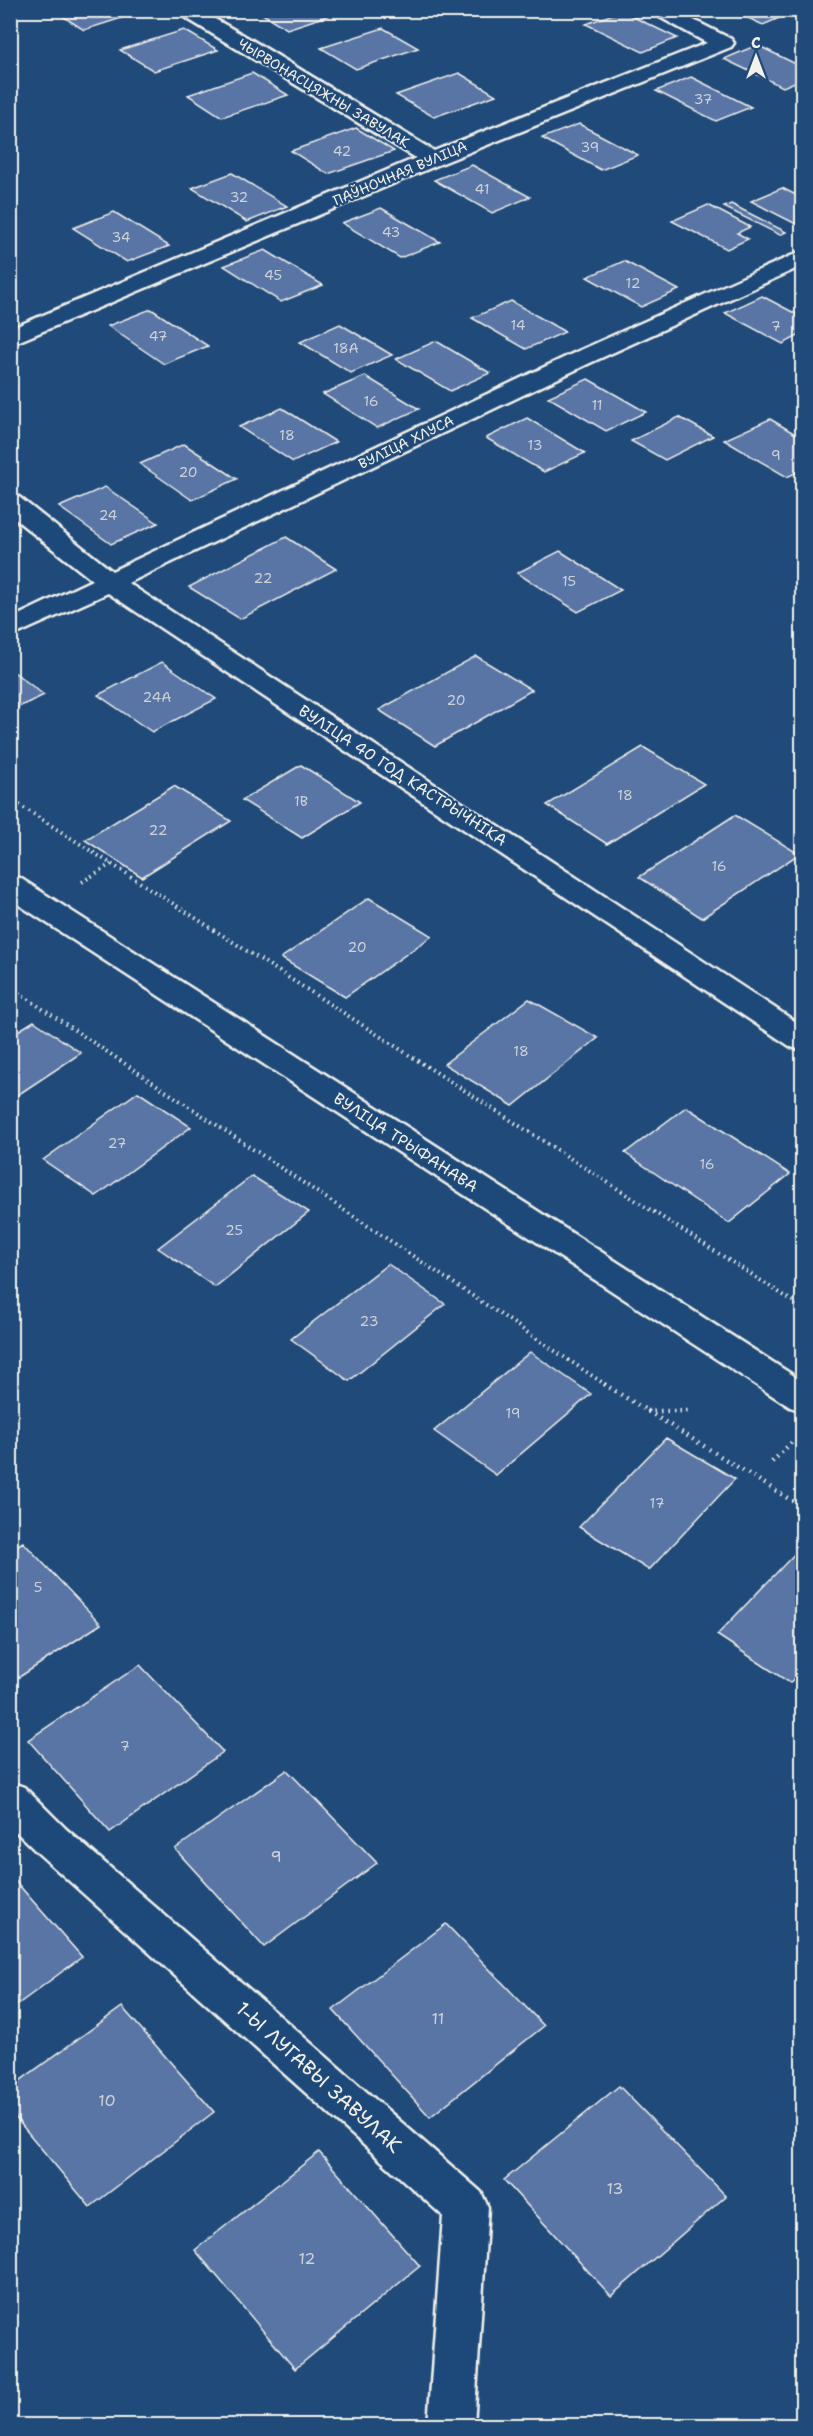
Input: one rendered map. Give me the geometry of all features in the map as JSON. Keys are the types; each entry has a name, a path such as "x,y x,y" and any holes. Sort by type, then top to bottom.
{"street":[{"name":"ЧЫРВОНАСЦЯЖНЫ ЗАВУЛАК","path":"183,10 243,43 432,159"},
{"name":"ПАЎНОЧНАЯ ВУЛІЦА","path":"10,338 432,159 724,43 657,10"},
{"name":"ВУЛІЦА ХЛУСА","path":"10,629 582,358 802,258"},
{"name":"ВУЛІЦА 40 ГОД КАСТРЫЧНІКА","path":"10,502 111,583 802,1040"},
{"name":"ВУЛІЦА ТРЫФАНАВА","path":"10,885 802,1398"},
{"name":"1-Ы ЛУГАВЫ ЗАВУЛАК","path":"10,1799 52,1841 466,2207 451,2426"}],"path":[{"path":"10,799 802,1307"},
{"path":"10,987 645,1411 802,1507"},
{"path":"645,1411 689,1411"},
{"path":"772,1462 795,1440"}],"building":[{"path":"53,10 147,10 84,30"},
{"path":"256,10 345,10 287,29"},
{"path":"731,10 798,10 763,25"},
{"path":"621,11 677,38 643,52 586,24"},
{"path":"383,28 418,48 356,69 321,48"},
{"path":"184,30 218,50 154,71 120,50"},
{"path":"757,45 802,67 802,79 783,87 724,59"},
{"path":"252,73 288,95 222,117 188,95"},
{"path":"459,73 496,95 434,117 396,95"},
{"path":"691,77 751,107 716,121 656,91"},
{"path":"579,124 638,155 601,170 542,138"},
{"path":"356,128 394,151 328,174 291,151"},
{"path":"472,165 530,197 492,213 434,180"},
{"path":"232,173 287,206 247,222 192,188"},
{"path":"782,188 802,198 802,227 751,201"},
{"path":"731,204 786,232 780,235 724,207"},
{"path":"708,205 750,227 737,233 748,239 727,249 672,221"},
{"path":"381,208 440,242 400,258 342,223"},
{"path":"114,212 169,246 127,262 73,228"},
{"path":"265,250 323,285 281,302 224,266"},
{"path":"624,261 679,290 641,307 587,277"},
{"path":"762,296 802,317 802,334 783,344 725,313"},
{"path":"511,301 565,332 526,349 472,318"},
{"path":"151,309 208,346 164,364 108,326"},
{"path":"340,324 392,355 351,373 300,342"},
{"path":"436,341 490,373 450,391 396,359"},
{"path":"365,376 419,409 377,428 323,394"},
{"path":"588,379 646,412 606,431 548,397"},
{"path":"282,408 336,442 293,462 239,427"},
{"path":"679,417 713,436 665,460 631,441"},
{"path":"527,418 585,453 544,472 486,438"},
{"path":"770,419 802,438 802,470 787,477 724,440"},
{"path":"184,444 237,479 192,500 140,464"},
{"path":"105,487 158,523 111,544 59,507"},
{"path":"286,537 336,569 240,619 189,587"},
{"path":"560,551 621,590 578,612 517,573"},
{"path":"476,656 532,690 435,746 379,710"},
{"path":"162,662 216,699 152,732 98,695"},
{"path":"10,669 44,695 10,711"},
{"path":"643,747 704,784 607,844 547,805"},
{"path":"301,765 360,802 302,838 242,800"},
{"path":"174,786 231,821 142,877 85,840"},
{"path":"735,815 799,854 702,918 639,877"},
{"path":"369,898 432,936 345,997 281,958"},
{"path":"529,999 598,1038 513,1106 444,1064"},
{"path":"34,1021 81,1053 10,1100 10,1036"},
{"path":"138,1092 191,1127 96,1196 43,1160"},
{"path":"686,1107 790,1174 729,1223 625,1153"},
{"path":"252,1176 309,1212 215,1287 158,1248"},
{"path":"388,1264 445,1304 349,1381 291,1339"},
{"path":"530,1352 591,1394 496,1475 434,1431"},
{"path":"666,1438 735,1479 649,1570 579,1527"},
{"path":"23,1542 101,1624 10,1683 10,1550"},
{"path":"802,1546 802,1669 790,1683 717,1635"},
{"path":"140,1665 223,1752 110,1832 28,1740"},
{"path":"287,1770 377,1863 264,1947 175,1849"},
{"path":"10,1875 82,1957 10,2010"},
{"path":"446,1924 544,2026 430,2117 333,2010"},
{"path":"122,2007 214,2112 90,2207 10,2111 10,2088"},
{"path":"619,2086 726,2196 611,2296 504,2180"},
{"path":"319,2152 420,2266 295,2369 195,2250"}]}
